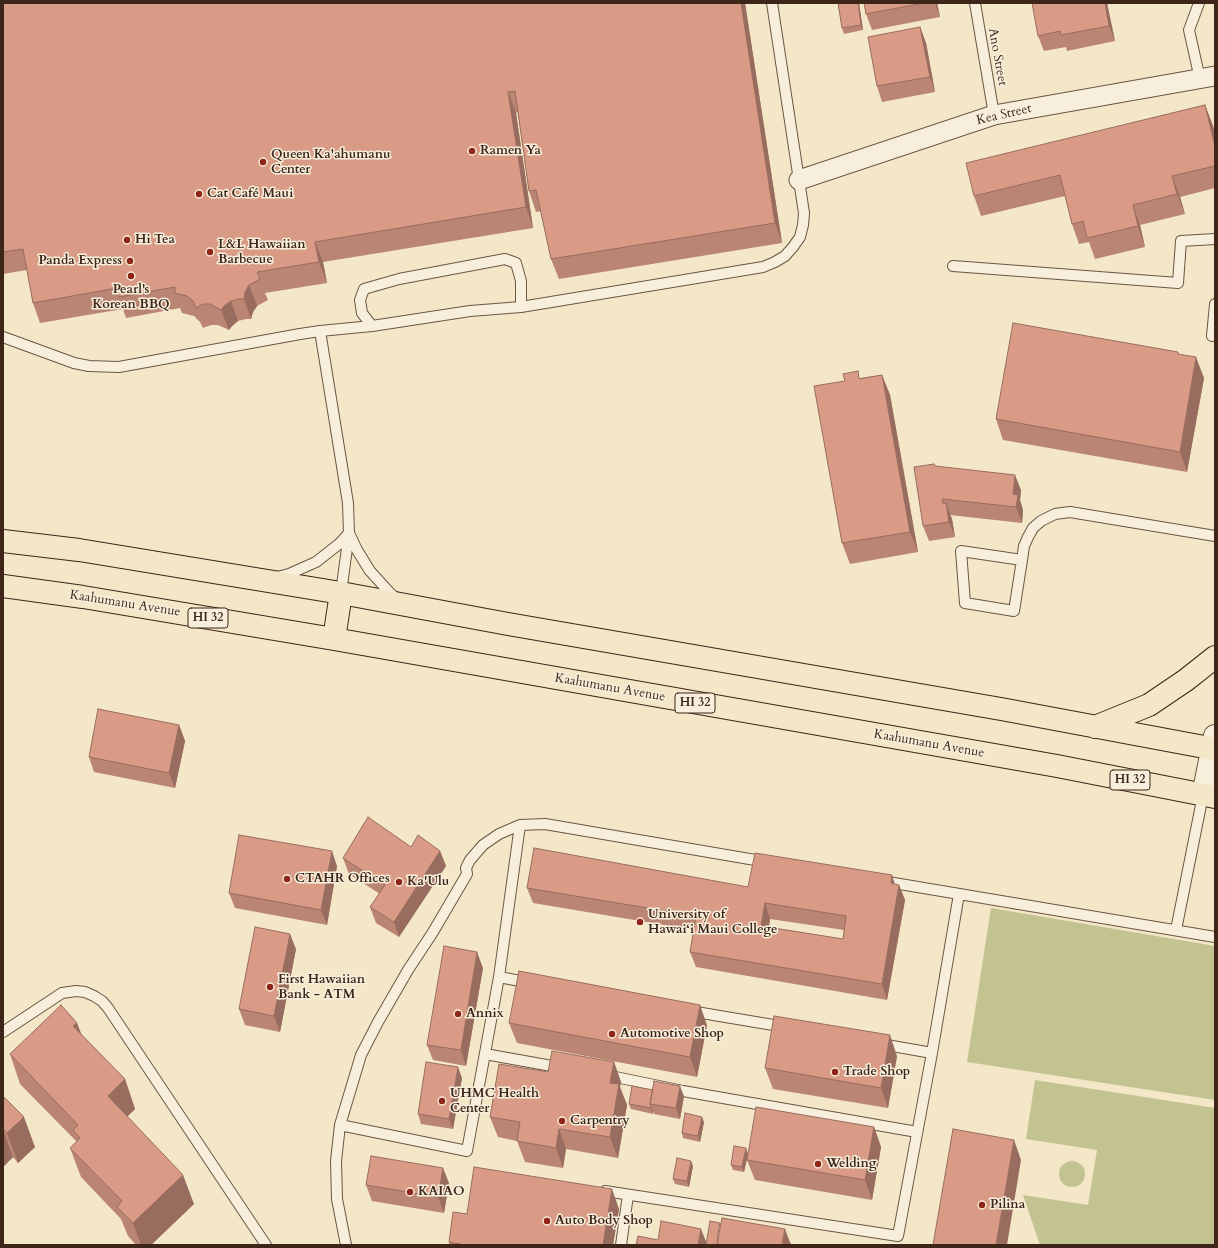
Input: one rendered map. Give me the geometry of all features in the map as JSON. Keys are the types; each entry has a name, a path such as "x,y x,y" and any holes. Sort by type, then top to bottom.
{"main road":[{"path":"3,541 79,550 341,593 1095,727 1214,744"},
{"name":"Kaahumanu Avenue","path":"3,586 83,597 334,639 1049,765 1209,796"},
{"path":"334,639 341,593"},
{"path":"1095,727 1148,706 1186,680 1215,657"}],"street":[{"name":"Kea Street","path":"799,180 994,115 1208,77"},
{"path":"1209,796 1214,744"}],"lane":[{"path":"3,336 74,363 104,367 119,367 320,331 372,326 470,311 521,307 756,268 775,262 785,256 793,247 802,231 804,213 772,3"},
{"name":"Ano Street","path":"975,3 994,115"},
{"path":"1202,3 1189,30 1208,77"},
{"path":"953,266 1178,283 1181,241 1215,239"},
{"path":"372,326 362,313 360,300 364,289 399,279 506,259 516,263 521,281 521,307"},
{"path":"1212,336 1215,304"},
{"path":"320,331 348,503 349,534 341,593"},
{"path":"1022,560 961,551 965,603 1014,611 1026,542 1033,528 1045,518 1060,513 1070,512 1215,536"},
{"path":"260,580 289,574 316,562 349,534"},
{"path":"349,534 370,571 403,605"},
{"path":"1176,930 1209,796"},
{"path":"346,1245 337,1199 336,1161 340,1125 361,1055 408,970 433,932 467,874 466,868 470,860 490,839 520,825 545,824 780,864"},
{"path":"340,1125 468,1151 499,977 520,825"},
{"path":"873,880 1215,937"},
{"path":"605,1191 628,1196 898,1236 932,1053 959,894"},
{"path":"499,977 539,984"},
{"path":"3,1032 62,993 76,991 85,992 102,1001 266,1245"},
{"path":"683,1010 792,1029"},
{"path":"870,1042 932,1053"},
{"path":"485,1054 576,1070"},
{"path":"598,1074 683,1091 917,1132"},
{"path":"621,1245 628,1196"}],"green space":[{"path":"991,908 1215,946 1215,1100 967,1062"},
{"path":"1035,1080 1215,1108 1215,1245 1040,1245 1023,1195 1088,1205 1097,1150 1026,1139"},
{"path":"1072,1161 1081,1165 1085,1174 1081,1183 1072,1187 1063,1183 1059,1174 1063,1165"}],"building":[{"name":"Queen Ka'ahumanu Center","path":"3,3 741,3 775,223 551,259 536,190 529,191 515,91 508,92 526,207 315,242 319,262 257,272 260,279 249,285 245,292 244,299 231,301 221,310 210,304 203,304 196,308 193,301 187,296 175,293 175,287 119,297 117,288 33,303 23,249 3,252"},
{"path":"838,3 858,3 861,25 842,28"},
{"path":"864,3 924,3 866,14"},
{"path":"1032,3 1105,3 1109,26 1061,35 1060,31 1038,36"},
{"path":"920,27 930,77 877,86 868,37"},
{"path":"1205,105 1215,146 1215,166 1172,176 1177,194 1133,205 1138,226 1087,238 1083,221 1072,224 1060,175 974,196 966,163"},
{"path":"1013,323 1178,352 1178,354 1196,357 1180,452 996,419"},
{"path":"858,371 859,379 882,375 910,532 842,543 814,386 845,381 843,374"},
{"path":"934,464 935,466 1015,475 1013,494 1018,495 1016,507 942,499 943,504 946,503 949,522 923,526 914,467"},
{"path":"98,709 179,725 169,773 89,757"},
{"name":"Ka'Ulu","path":"368,817 411,847 418,835 440,851 394,922 370,907 385,885 343,858"},
{"name":"CTAHR Offices","path":"239,835 332,851 321,910 229,893"},
{"path":"534,848 748,887 755,853 892,875 891,883 899,885 882,984 690,952 696,916 527,888","holes":["765,903 846,916 843,939 761,926"]},
{"name":"First Hawaiian Bank - ATM","path":"255,927 290,934 274,1016 239,1009"},
{"name":"Annix","path":"444,946 477,952 461,1050 427,1045"},
{"name":"Automotive Shop","path":"519,971 700,1005 690,1057 509,1023"},
{"path":"61,1005 77,1023 73,1026 125,1079 108,1096 183,1175 133,1223 117,1207 122,1201 70,1148 80,1138 73,1130 78,1125 10,1054"},
{"path":"774,1016 890,1035 881,1088 765,1068"},
{"name":"Carpentry","path":"552,1051 614,1062 610,1083 619,1084 610,1137 559,1129 556,1148 517,1141 520,1122 490,1117 499,1064 548,1072"},
{"name":"UHMC Health Center","path":"426,1062 458,1067 449,1119 418,1114"},
{"path":"654,1081 680,1086 676,1108 650,1104"},
{"path":"632,1086 653,1090 650,1104 651,1108 629,1104"},
{"path":"3,1096 24,1117 7,1133 3,1129"},
{"path":"756,1107 874,1127 865,1180 747,1160"},
{"path":"685,1113 702,1117 698,1136 682,1133"},
{"name":"Pilina","path":"953,1129 1014,1140 996,1245 933,1245"},
{"path":"734,1146 746,1148 742,1167 731,1165"},
{"path":"371,1156 443,1168 438,1197 366,1185"},
{"path":"677,1158 691,1161 687,1181 673,1179"},
{"name":"Auto Body Shop","path":"474,1167 612,1189 603,1245 465,1245 449,1242 453,1212 467,1214"},
{"path":"722,1218 785,1229 782,1243 796,1245 717,1245"},
{"path":"661,1221 701,1229 698,1245 636,1245 638,1236 658,1240"},
{"path":"710,1221 720,1223 717,1245 706,1245"}],"place":[{"name":"Ramen Ya","path":"472,151"},
{"name":"Queen Ka'ahumanu Center","path":"263,162"},
{"name":"Cat Café Maui","path":"199,194"},
{"name":"Hi Tea","path":"127,240"},
{"name":"L&L Hawaiian Barbecue","path":"210,252"},
{"name":"Panda Express","path":"130,261"},
{"name":"Pearl's Korean BBQ","path":"131,276"},
{"name":"CTAHR Offices","path":"287,879"},
{"name":"Ka'Ulu","path":"399,882"},
{"name":"University of Hawai‘i Maui College","path":"640,922"},
{"name":"First Hawaiian Bank - ATM","path":"270,987"},
{"name":"Annix","path":"458,1014"},
{"name":"Automotive Shop","path":"612,1034"},
{"name":"Trade Shop","path":"835,1072"},
{"name":"UHMC Health Center","path":"442,1101"},
{"name":"Carpentry","path":"562,1121"},
{"name":"Welding","path":"818,1164"},
{"name":"KAIAO","path":"410,1192"},
{"name":"Pilina","path":"982,1205"},
{"name":"Auto Body Shop","path":"547,1221"}]}
